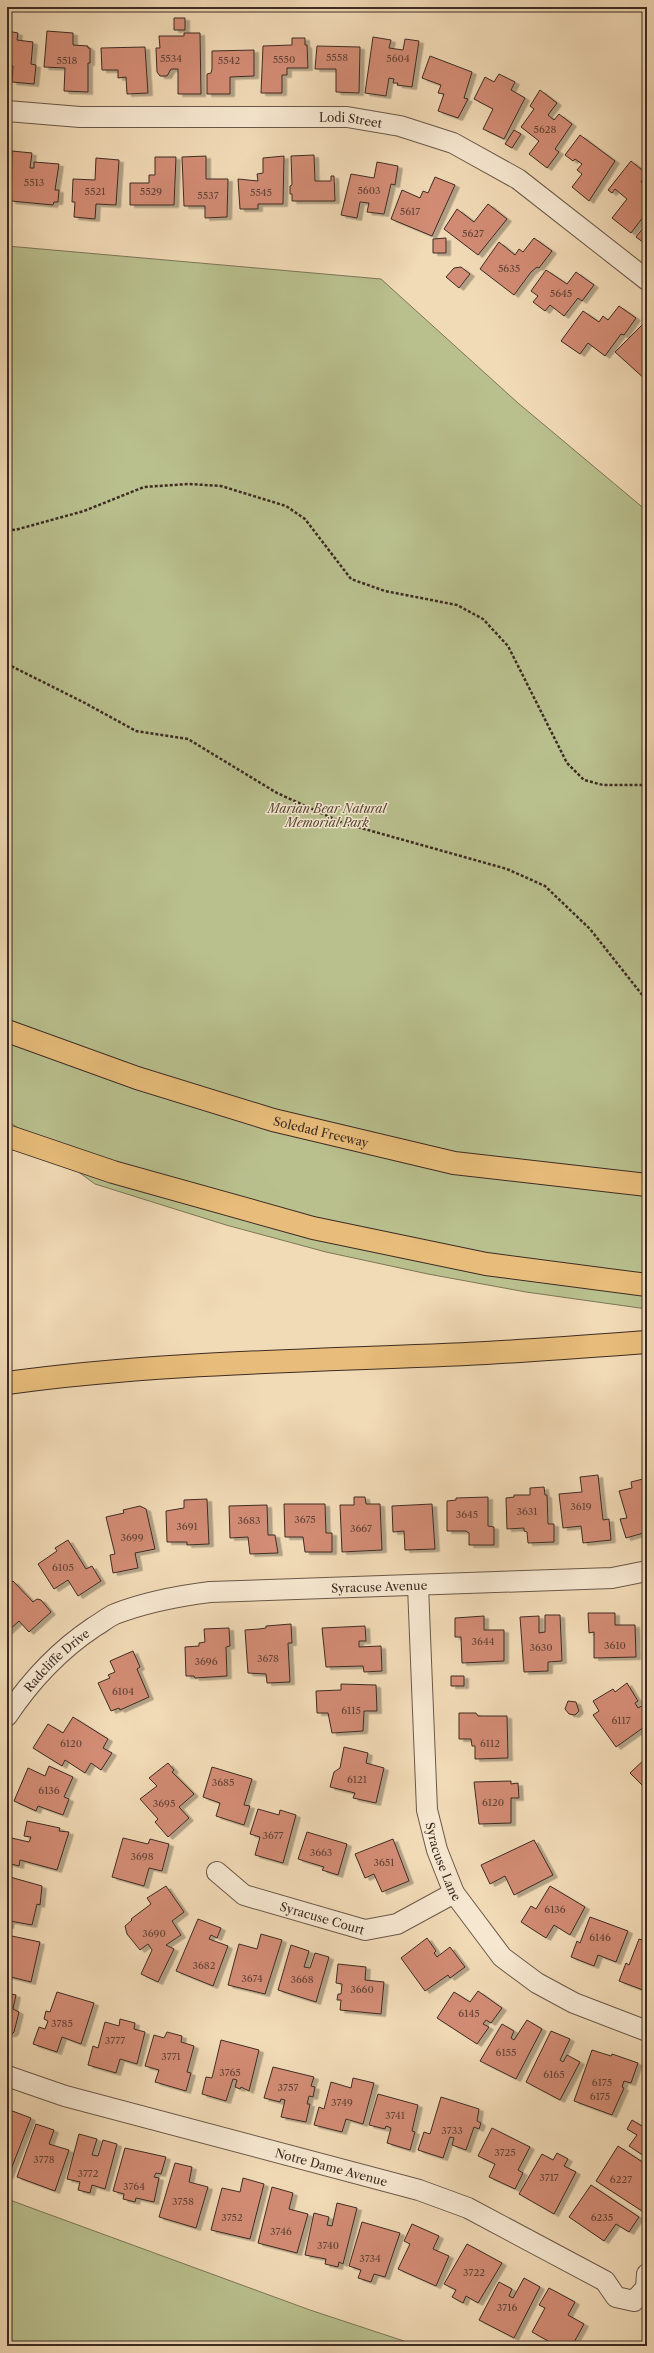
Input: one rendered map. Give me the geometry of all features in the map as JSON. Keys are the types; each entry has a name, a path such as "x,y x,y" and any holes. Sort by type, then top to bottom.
{"highway":[{"name":"Soledad Freeway","path":"7,1031 137,1078 296,1125 454,1163 647,1185"},
{"path":"7,1136 113,1172 313,1228 486,1264 647,1285"},
{"path":"7,1383 80,1373 276,1361 486,1353 647,1342"}],"street":[{"name":"Lodi Street","path":"7,111 80,117 347,117 400,126 452,143 518,179 647,280"},
{"name":"Syracuse Avenue","path":"114,1615 165,1598 210,1592 418,1586 612,1578 647,1571"},
{"name":"Syracuse Lane","path":"418,1586 427,1810 437,1850 454,1893 502,1957 537,1983 574,2003 647,2030"},
{"name":"Radcliffe Drive","path":"7,1716 21,1694 49,1662 78,1638 114,1615"},
{"name":"Syracuse Court","path":"217,1872 244,1895 365,1930 397,1924 454,1893"},
{"name":"Notre Dame Avenue","path":"7,2076 65,2096 419,2190 468,2208 605,2281 616,2297 634,2301 646,2288 647,2274"}],"path":[{"path":"7,529 14,530 84,511 144,487 189,484 221,486 286,506 305,519 351,579 385,592 457,605 483,619 508,646 567,762 584,780 603,785 647,785"},
{"path":"7,664 84,702 136,731 188,740 277,793 343,823 507,869 545,886 590,929 647,1001"}],"green space":[{"name":"Marian Bear Natural Memorial Park","path":"7,246 381,279 518,403 647,511 647,1309 526,1292 428,1274 326,1252 226,1225 95,1184 7,1120"},
{"path":"7,2199 310,2310 419,2346 7,2346"}],"building":[{"path":"174,18 185,18 185,30 174,30"},
{"path":"7,31 18,33 17,40 33,42 31,64 36,65 34,84 12,82 13,66 7,66"},
{"path":"47,31 73,33 73,45 88,46 88,48 90,48 90,63 88,63 88,92 64,91 65,68 44,67"},
{"path":"184,33 200,33 201,94 178,94 178,69 171,69 167,76 160,76 157,72 156,48 160,48 159,36 184,36"},
{"path":"373,37 391,40 389,48 403,50 405,39 419,41 412,87 397,85 398,83 393,83 394,79 389,78 386,96 365,93"},
{"path":"292,38 305,38 305,45 307,45 308,68 287,68 287,75 282,75 282,93 261,93 263,46 292,45"},
{"path":"317,46 360,47 359,93 336,92 336,69 315,69"},
{"path":"145,47 148,93 127,94 126,77 118,78 118,70 102,70 101,48"},
{"path":"254,50 254,76 230,77 230,94 207,94 207,74 211,73 212,69 212,51"},
{"path":"430,56 472,72 464,98 468,99 458,118 438,111 444,94 438,93 441,85 422,78"},
{"path":"499,74 515,82 511,90 525,98 504,139 483,129 493,109 474,99 485,77 494,82"},
{"path":"540,90 557,103 548,115 554,120 559,114 572,124 555,149 559,152 547,168 529,154 539,141 521,127 534,109 530,106"},
{"path":"514,130 521,134 512,148 505,144"},
{"path":"580,135 615,161 589,201 572,187 582,174 577,170 582,164 575,159 573,161 565,155"},
{"path":"12,151 32,153 30,168 34,168 34,162 59,164 55,190 59,190 58,202 54,202 53,205 11,201"},
{"path":"314,155 315,181 331,181 331,176 334,176 335,201 292,201 292,194 290,194 290,186 292,185 291,156"},
{"path":"206,156 206,179 228,179 227,217 205,218 205,206 184,206 182,157"},
{"path":"284,156 283,204 258,204 258,209 240,209 238,179 258,181 257,174 263,173 263,158"},
{"path":"155,157 176,157 174,205 130,205 130,183 149,183 149,175 155,175"},
{"path":"96,158 119,160 116,205 96,204 95,219 74,217 75,202 72,202 73,179 95,180"},
{"path":"631,161 647,174 641,182 647,187 647,212 631,233 612,218 627,199 615,189 612,193 608,190"},
{"path":"377,162 398,166 395,185 391,184 384,214 367,212 369,203 360,202 357,218 341,215 351,174 374,178"},
{"path":"435,177 455,185 432,236 391,219 402,190 420,198 423,191 428,193"},
{"path":"488,204 507,219 478,255 444,229 457,209 474,222"},
{"path":"647,223 647,245 636,237"},
{"path":"446,238 446,253 433,253 433,239"},
{"path":"534,238 552,251 539,268 537,267 531,272 514,295 480,269 499,242 515,255 519,249 523,252"},
{"path":"461,267 470,274 459,288 446,277 454,268"},
{"path":"546,270 567,284 576,272 594,285 582,301 578,298 564,316 550,305 545,311 533,302 538,296 531,291"},
{"path":"619,306 636,318 624,335 621,334 605,356 588,343 580,354 561,341 583,311 599,322 603,316 608,320"},
{"path":"643,324 647,328 647,381 615,352"},
{"path":"598,1475 603,1520 609,1519 611,1540 583,1543 581,1526 563,1528 559,1494 582,1492 580,1477"},
{"path":"647,1478 647,1532 626,1538 620,1519 627,1518 619,1491 632,1488 631,1482"},
{"path":"544,1487 545,1495 547,1495 548,1524 554,1524 554,1542 528,1543 527,1532 524,1531 524,1528 507,1529 506,1498 514,1497 514,1495 530,1495 530,1488"},
{"path":"354,1497 365,1497 366,1504 380,1504 382,1550 342,1552 340,1505 354,1505"},
{"path":"488,1497 488,1526 494,1527 494,1545 469,1545 469,1533 466,1531 447,1531 447,1501 456,1500 456,1498"},
{"path":"207,1499 209,1544 187,1545 187,1542 167,1542 166,1511 184,1508 184,1500"},
{"path":"284,1504 325,1504 326,1533 332,1533 332,1552 305,1552 303,1537 285,1537"},
{"path":"432,1504 435,1549 405,1550 404,1531 393,1532 392,1506"},
{"path":"267,1505 268,1535 275,1535 278,1553 250,1554 248,1537 230,1538 229,1506"},
{"path":"140,1506 146,1509 155,1549 135,1553 138,1568 113,1573 110,1555 115,1554 106,1517 124,1513 123,1510"},
{"path":"68,1540 86,1569 92,1566 101,1581 78,1596 68,1580 54,1589 38,1564 57,1551 55,1548"},
{"path":"13,1581 33,1602 37,1599 41,1600 51,1612 29,1632 19,1621 7,1632 7,1586"},
{"path":"588,1613 615,1613 615,1625 635,1625 636,1657 594,1658 594,1632 589,1633"},
{"path":"545,1615 560,1615 562,1661 548,1662 548,1671 524,1672 520,1617 539,1616 539,1633 545,1632"},
{"path":"484,1616 484,1630 504,1630 504,1661 462,1663 461,1637 455,1637 455,1618"},
{"path":"291,1624 292,1643 288,1643 290,1682 267,1683 266,1674 248,1673 245,1630 266,1628 266,1626"},
{"path":"365,1626 366,1641 359,1641 359,1647 381,1646 382,1671 364,1672 363,1666 326,1667 322,1628"},
{"path":"229,1628 230,1646 226,1647 227,1676 195,1678 194,1676 186,1676 185,1647 199,1646 199,1643 205,1642 204,1629"},
{"path":"133,1651 140,1667 137,1669 149,1697 120,1710 119,1708 111,1711 98,1683 110,1678 108,1675 115,1672 110,1661"},
{"path":"451,1676 464,1676 464,1686 451,1686"},
{"path":"627,1683 638,1701 635,1703 638,1708 647,1703 647,1725 616,1747 593,1715 599,1711 593,1701 613,1689 615,1692"},
{"path":"341,1684 376,1685 377,1711 364,1711 363,1731 332,1733 328,1713 317,1713 316,1691 341,1690"},
{"path":"647,1692 647,1701 643,1694"},
{"path":"568,1701 576,1702 579,1711 575,1715 569,1714 565,1709"},
{"path":"459,1713 476,1713 478,1716 507,1716 508,1758 475,1759 475,1746 472,1746 471,1739 459,1739"},
{"path":"73,1717 108,1739 103,1748 112,1753 101,1770 91,1763 85,1773 65,1760 62,1766 33,1748 48,1724 63,1733"},
{"path":"344,1747 368,1753 366,1763 384,1768 376,1803 353,1798 355,1793 330,1787 334,1772 340,1768"},
{"path":"647,1757 647,1790 630,1773"},
{"path":"168,1763 174,1770 172,1772 194,1794 179,1807 189,1818 168,1837 155,1822 158,1819 140,1799 157,1786 149,1778"},
{"path":"49,1766 73,1777 64,1797 69,1799 63,1815 38,1806 36,1811 14,1801 28,1768 45,1776"},
{"path":"212,1767 252,1779 244,1805 250,1806 244,1825 216,1816 220,1803 203,1797"},
{"path":"511,1781 511,1784 518,1783 519,1798 511,1798 511,1823 479,1824 474,1782"},
{"path":"258,1809 279,1815 280,1810 296,1815 283,1863 255,1855 260,1837 250,1834"},
{"path":"27,1821 60,1828 59,1831 69,1832 57,1870 20,1860 19,1866 7,1863 7,1837 29,1842 31,1837 24,1836"},
{"path":"307,1832 347,1844 338,1875 322,1870 324,1867 298,1859"},
{"path":"123,1838 148,1844 150,1839 169,1844 162,1871 149,1868 144,1886 112,1877"},
{"path":"393,1839 409,1881 382,1892 374,1874 365,1878 355,1854"},
{"path":"534,1840 553,1875 514,1895 505,1876 490,1884 481,1865"},
{"path":"10,1877 42,1886 40,1905 37,1904 32,1925 10,1921 9,1926 7,1926 7,1897 10,1895 7,1892"},
{"path":"166,1886 184,1912 172,1921 181,1935 166,1945 174,1949 158,1982 141,1974 152,1950 148,1944 140,1950 127,1934 125,1926 132,1920 131,1919 151,1904 147,1898"},
{"path":"550,1886 585,1907 570,1935 554,1925 546,1938 521,1922 531,1906 536,1909"},
{"path":"590,1917 628,1931 616,1962 598,1955 594,1966 571,1957 577,1941 580,1943"},
{"path":"198,1919 221,1928 217,1938 211,1935 209,1939 228,1946 213,1986 176,1971"},
{"path":"261,1934 282,1940 265,1994 228,1985 239,1944 257,1949"},
{"path":"7,1935 40,1942 31,1982 7,1976"},
{"path":"427,1938 436,1951 434,1953 437,1957 450,1947 465,1967 450,1978 448,1975 425,1991 401,1958"},
{"path":"639,1939 647,1942 647,1979 643,1990 619,1981 626,1963 629,1965"},
{"path":"291,1945 309,1951 304,1967 310,1968 315,1953 329,1957 316,2002 278,1990"},
{"path":"338,1964 366,1967 365,1980 384,1982 381,2014 340,2010 341,2000 337,2000 338,1994 341,1994 342,1984 336,1983"},
{"path":"478,1991 502,2008 491,2023 486,2020 483,2024 489,2027 477,2044 437,2018 454,1992 470,2002"},
{"path":"57,1992 94,2003 81,2044 62,2037 57,2052 33,2044 39,2027 45,2029 48,2021 44,2019 46,2011 50,2012"},
{"path":"7,1993 16,1995 13,2009 19,2012 14,2032 12,2034 7,2034"},
{"path":"120,2019 135,2023 134,2029 145,2032 137,2064 120,2059 116,2073 88,2065 93,2046 98,2048 105,2022 119,2026"},
{"path":"527,2020 542,2029 516,2079 480,2061 502,2024 514,2031 511,2038 514,2040"},
{"path":"551,2031 570,2039 560,2060 563,2062 567,2055 580,2062 560,2100 526,2082"},
{"path":"167,2032 182,2036 181,2042 194,2046 187,2072 191,2073 186,2091 155,2082 159,2070 145,2066 154,2035 164,2038"},
{"path":"221,2040 259,2050 249,2091 241,2087 240,2089 235,2087 237,2080 233,2079 226,2101 202,2094 206,2077 212,2078"},
{"path":"592,2050 611,2056 612,2054 638,2063 631,2083 624,2081 622,2087 624,2088 612,2115 574,2101"},
{"path":"273,2067 314,2077 311,2086 315,2087 313,2097 309,2096 307,2104 310,2104 306,2122 281,2117 285,2100 281,2099 280,2102 264,2098"},
{"path":"353,2078 374,2083 363,2124 346,2119 342,2132 314,2125 319,2107 324,2109 331,2082 351,2088"},
{"path":"378,2094 418,2105 412,2131 415,2132 410,2150 387,2143 391,2128 386,2126 385,2129 369,2125"},
{"path":"441,2097 479,2109 477,2121 481,2123 479,2129 474,2127 466,2150 452,2145 454,2138 450,2137 443,2158 418,2150 424,2132 430,2134"},
{"path":"7,2109 31,2118 8,2177 7,2176"},
{"path":"647,2118 647,2158 629,2146 637,2135 627,2129 632,2120 642,2126"},
{"path":"36,2124 54,2130 49,2144 69,2150 55,2191 17,2177"},
{"path":"492,2128 530,2147 518,2170 523,2173 515,2189 489,2177 495,2164 478,2156"},
{"path":"79,2134 97,2139 92,2155 98,2156 103,2140 117,2144 105,2189 92,2185 90,2193 78,2190 80,2182 67,2179"},
{"path":"618,2146 647,2165 647,2178 642,2185 647,2188 647,2209 645,2213 596,2181"},
{"path":"125,2148 166,2157 161,2174 156,2173 154,2177 159,2178 154,2202 136,2198 135,2202 123,2199 124,2194 113,2191"},
{"path":"557,2153 568,2159 564,2166 576,2172 554,2214 519,2194 542,2154 553,2160"},
{"path":"175,2163 192,2167 189,2182 208,2187 196,2228 159,2217"},
{"path":"243,2178 264,2184 250,2239 211,2230 222,2188 240,2192"},
{"path":"591,2185 639,2217 629,2232 616,2224 604,2241 569,2217"},
{"path":"272,2187 293,2193 289,2209 308,2214 297,2253 258,2243"},
{"path":"337,2203 357,2208 343,2264 339,2262 338,2267 325,2264 326,2259 305,2255 314,2213 329,2217 327,2225 332,2226"},
{"path":"362,2222 400,2233 385,2277 374,2274 371,2282 358,2278 361,2270 349,2266"},
{"path":"412,2224 439,2236 433,2249 449,2256 436,2286 398,2269 410,2244 404,2241"},
{"path":"467,2244 502,2263 478,2303 466,2296 463,2303 452,2297 456,2290 444,2284"},
{"path":"524,2278 540,2287 514,2338 479,2320 499,2282 512,2289 509,2296 513,2298"},
{"path":"549,2288 575,2302 568,2315 584,2324 572,2346 557,2346 532,2332 545,2308 539,2305"},
{"path":"607,2342 632,2346 607,2346"}]}
